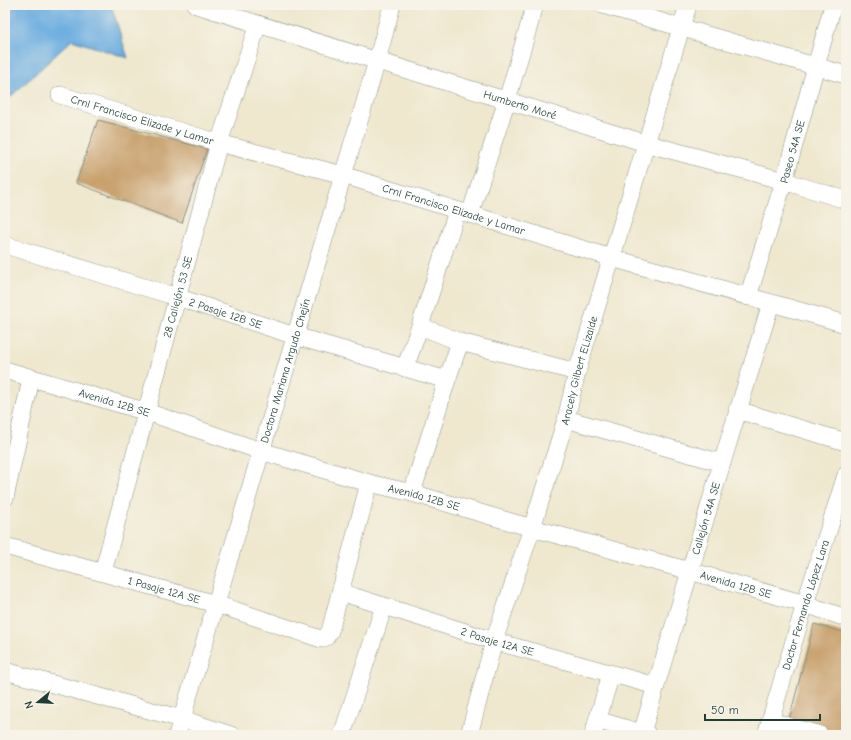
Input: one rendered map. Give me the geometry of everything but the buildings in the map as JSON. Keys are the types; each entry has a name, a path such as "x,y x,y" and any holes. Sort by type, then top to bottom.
{"street":[{"name":"Humberto Moré","path":"196,5 646,143 784,181 846,200"},
{"name":"Doctora Mariana Argudo Chejín","path":"179,727 377,61 392,5"},
{"path":"404,368 507,100 535,5"},
{"path":"603,5 846,75"},
{"name":"Aracely Gilbert ELizalde","path":"469,735 494,641 532,528 566,419 577,372 688,5"},
{"name":"Paseo 54A SE","path":"748,297 784,181 833,5"},
{"name":"28 Callejón 53 SE","path":"103,572 219,143 258,24"},
{"name":"Crnl Francisco Elizade y Lamar","path":"60,95 219,143 343,175 612,258 846,324"},
{"name":"2 Pasaje 12B SE","path":"5,245 177,297 295,336 447,380"},
{"name":"Callejón 54A SE","path":"645,734 656,686 737,410 771,304"},
{"path":"420,326 460,342 577,372"},
{"path":"412,493 460,342"},
{"name":"Avenida 12B SE","path":"5,370 146,412 261,451 370,483 412,493 532,528 690,571 805,604 846,618"},
{"path":"5,498 32,379"},
{"path":"737,410 846,442"},
{"path":"566,419 722,463"},
{"name":"Doctor Fernando López Lara","path":"768,728 846,475"},
{"path":"340,592 370,483"},
{"name":"1 Pasaje 12A SE","path":"5,546 216,604 321,639 326,637 330,631 340,592"},
{"name":"2 Pasaje 12A SE","path":"340,592 494,641 656,686"},
{"path":"342,735 384,606"},
{"path":"5,671 179,727 231,735"},
{"path":"611,674 595,728 645,734"},
{"path":"768,728 820,735"}],"water":[{"path":"5,5 111,5 128,58 72,40 5,102"}]}
